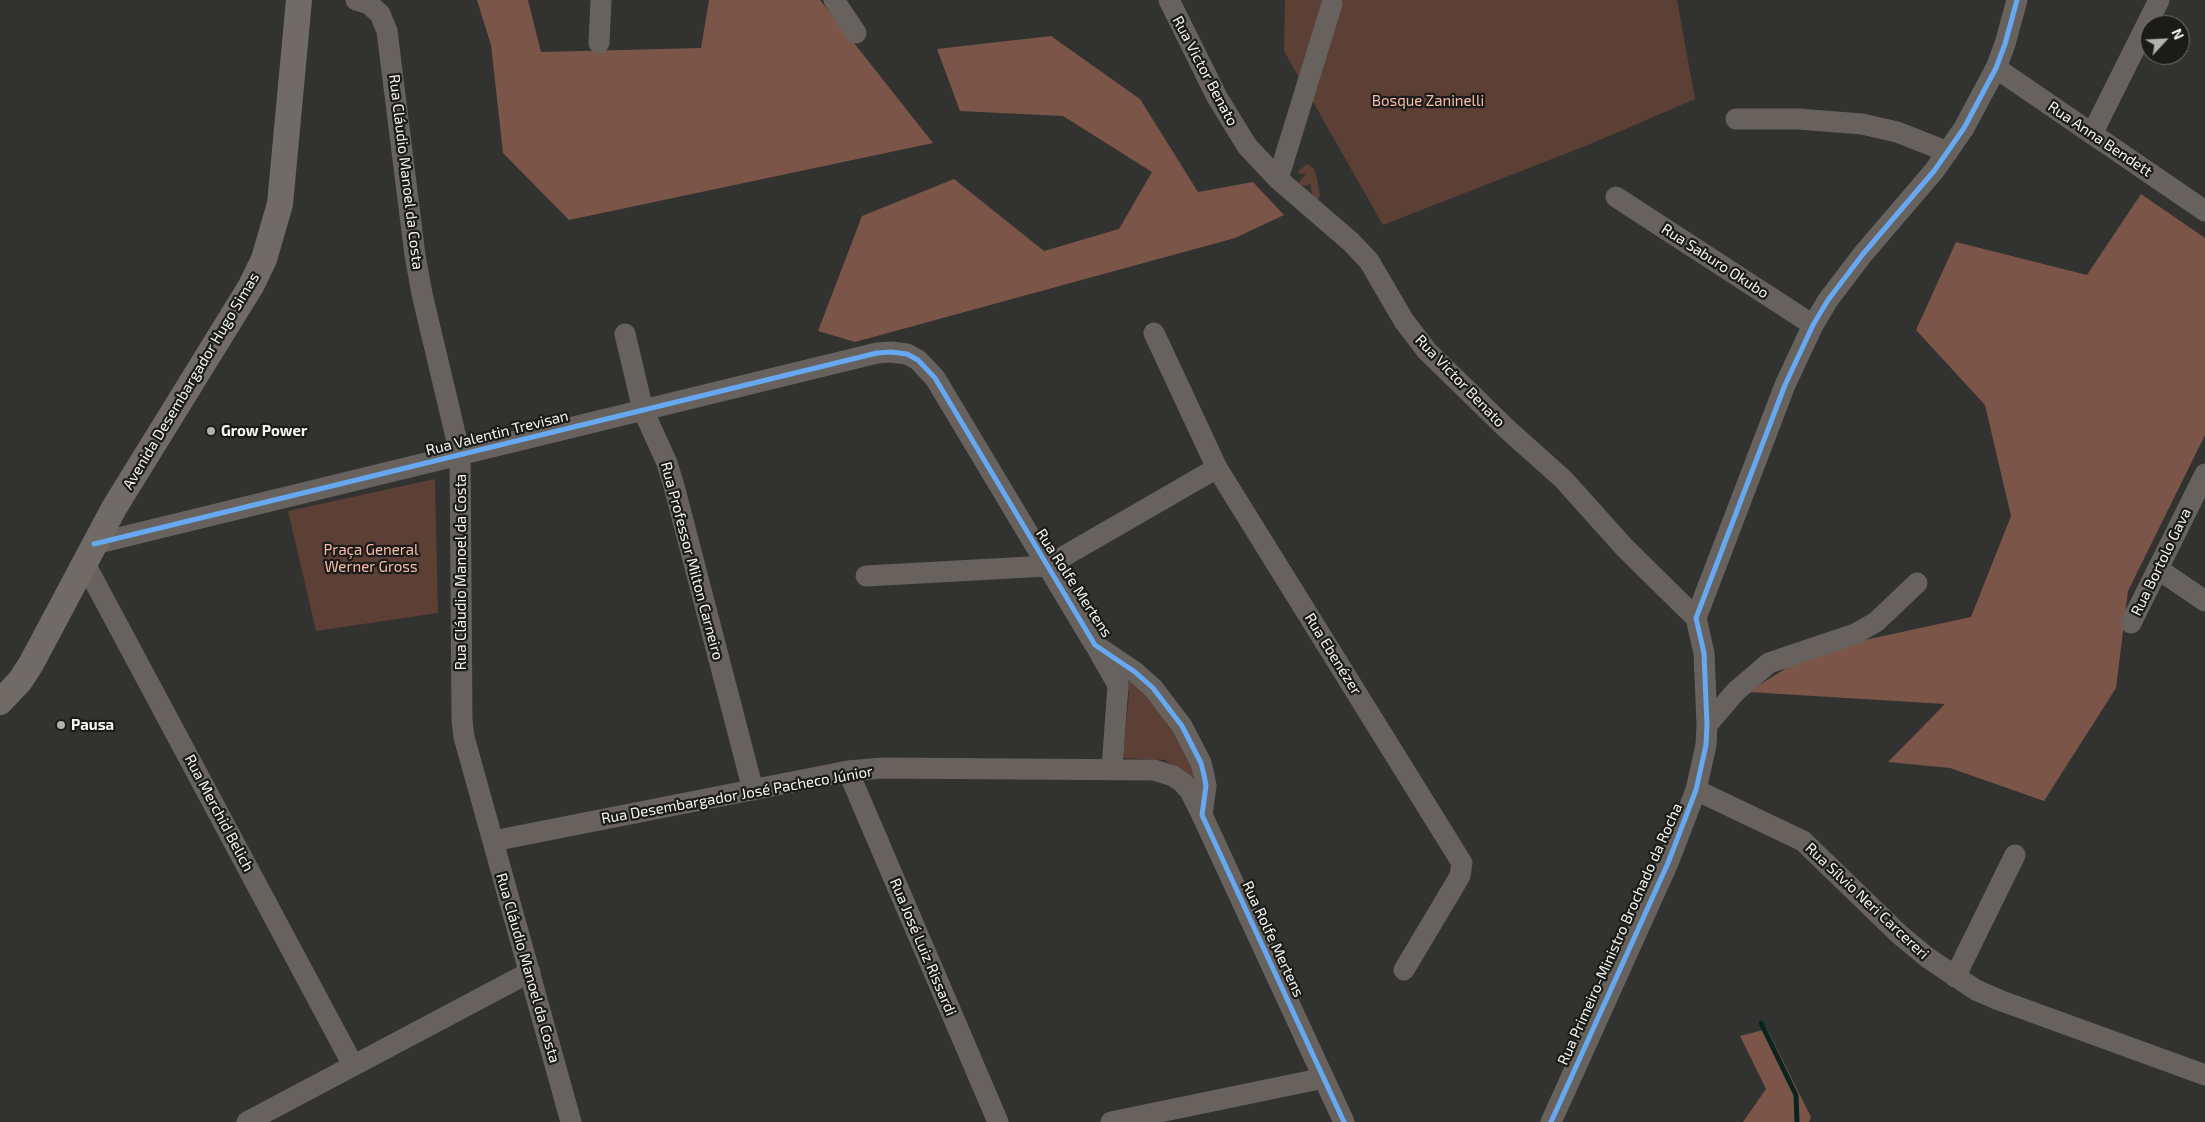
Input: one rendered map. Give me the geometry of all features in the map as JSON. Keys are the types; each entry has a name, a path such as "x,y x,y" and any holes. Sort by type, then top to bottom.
{"main road":[{"name":"Avenida Desembargador Hugo Simas","path":"0,702 20,680 31,664 89,553 130,482 251,286 264,259 280,204 300,0"}],"street":[{"name":"Rua Cláudio Manoel da Costa","path":"356,0 369,4 380,14 387,31 391,52 408,214 415,255 422,294 460,454 462,720 468,756 571,1122"},
{"path":"599,43 601,0"},
{"path":"834,0 856,32"},
{"name":"Rua Victor Benato","path":"1169,0 1201,66 1247,146 1278,179 1352,242 1369,261 1380,276 1404,320 1427,351 1563,479 1625,548 1696,618"},
{"path":"1696,618 1785,385 1813,325 1846,276 1948,152 1996,68 2017,0"},
{"path":"2092,134 2159,0"},
{"path":"1278,179 1332,4"},
{"name":"Rua Anna Bendett","path":"1996,68 2205,211"},
{"path":"1736,119 1862,124 1897,132 1948,152"},
{"name":"Rua Saburo Okubo","path":"1616,197 1813,325"},
{"name":"Rua Ebenézer","path":"1154,333 1217,468 1462,863 1460,876 1404,970"},
{"name":"Rua Professor Milton Carneiro","path":"626,334 643,410 666,462 674,486 752,790"},
{"name":"Rua Valentin Trevisan","path":"89,553 460,454 876,354 891,352 907,354"},
{"name":"Rua Rolfe Mertens","path":"907,354 922,364 935,378 1095,645 1135,672 1153,688 1182,726 1201,763 1204,775 1206,786 1202,815 1344,1122"},
{"path":"866,576 1047,566 1217,468"},
{"name":"Rua Bortolo Gava","path":"2131,623 2205,474"},
{"name":"Rua Merchid Belich","path":"89,553 353,1065"},
{"path":"2158,569 2205,601"},
{"path":"1706,725 1736,692 1770,663 1862,630 1876,622 1917,583"},
{"name":"Rua Primeiro-Ministro Brochado da Rocha","path":"1551,1122 1668,863 1696,790 1702,766 1706,725 1704,654 1696,618"},
{"path":"1095,645 1118,684 1112,769"},
{"name":"Rua Desembargador José Pacheco Júnior","path":"493,841 848,771 883,768 1154,770 1173,776 1190,791 1202,815"},
{"name":"Rua José Luiz Rissardi","path":"848,771 998,1122"},
{"name":"Rua Sílvio Neri Carcereri","path":"1696,790 1802,841 1899,934 1955,977 1999,1000 2205,1076"},
{"path":"1955,977 2014,855"},
{"path":"247,1122 530,972"},
{"path":"1111,1122 1324,1078"}],"green space":[{"name":"Bosque Zaninelli","path":"1285,0 1677,0 1695,99 1593,143 1383,225 1284,51"},
{"path":"1307,164 1314,169 1317,179 1320,196 1315,206 1310,184 1305,186 1298,184 1306,173 1300,174 1298,171"},
{"name":"Praça General Werner Gross","path":"435,479 438,613 316,631 288,511"},
{"path":"1121,668 1156,700 1195,764 1194,783 1165,760 1123,758 1129,692"}],"shaded area":[{"path":"477,0 528,0 541,52 701,48 709,0 820,0 933,143 569,220 503,153 491,45"},
{"path":"1051,36 1140,99 1198,192 1253,182 1284,215 1235,238 855,342 818,331 862,216 954,179 1044,251 1119,229 1152,172 1063,116 960,111 937,49"},
{"path":"2141,194 2205,238 2205,435 2128,591 2116,688 2044,801 1950,768 1888,762 1945,704 1748,692 1814,651 1971,617 2011,516 1985,405 1916,330 1956,242 2087,275"},
{"path":"1767,1029 1811,1117 1809,1122 1743,1122 1766,1089 1740,1036"}],"waterway":[{"path":"1761,1023 1796,1095 1797,1122"}],"cycle path":[{"path":"1551,1122 1668,863 1696,790 1706,745 1707,725 1704,653 1696,618 1785,385 1813,325 1828,300 1863,254 1934,171 1964,128 1996,68 2005,44 2017,0"},
{"path":"94,544 877,353 907,354 918,360 935,378 1095,645 1135,672 1153,688 1182,726 1201,763 1204,775 1206,786 1202,815 1344,1122"}],"place":[{"name":"Grow Power","path":"211,431"},
{"name":"Pausa","path":"61,725"}]}
